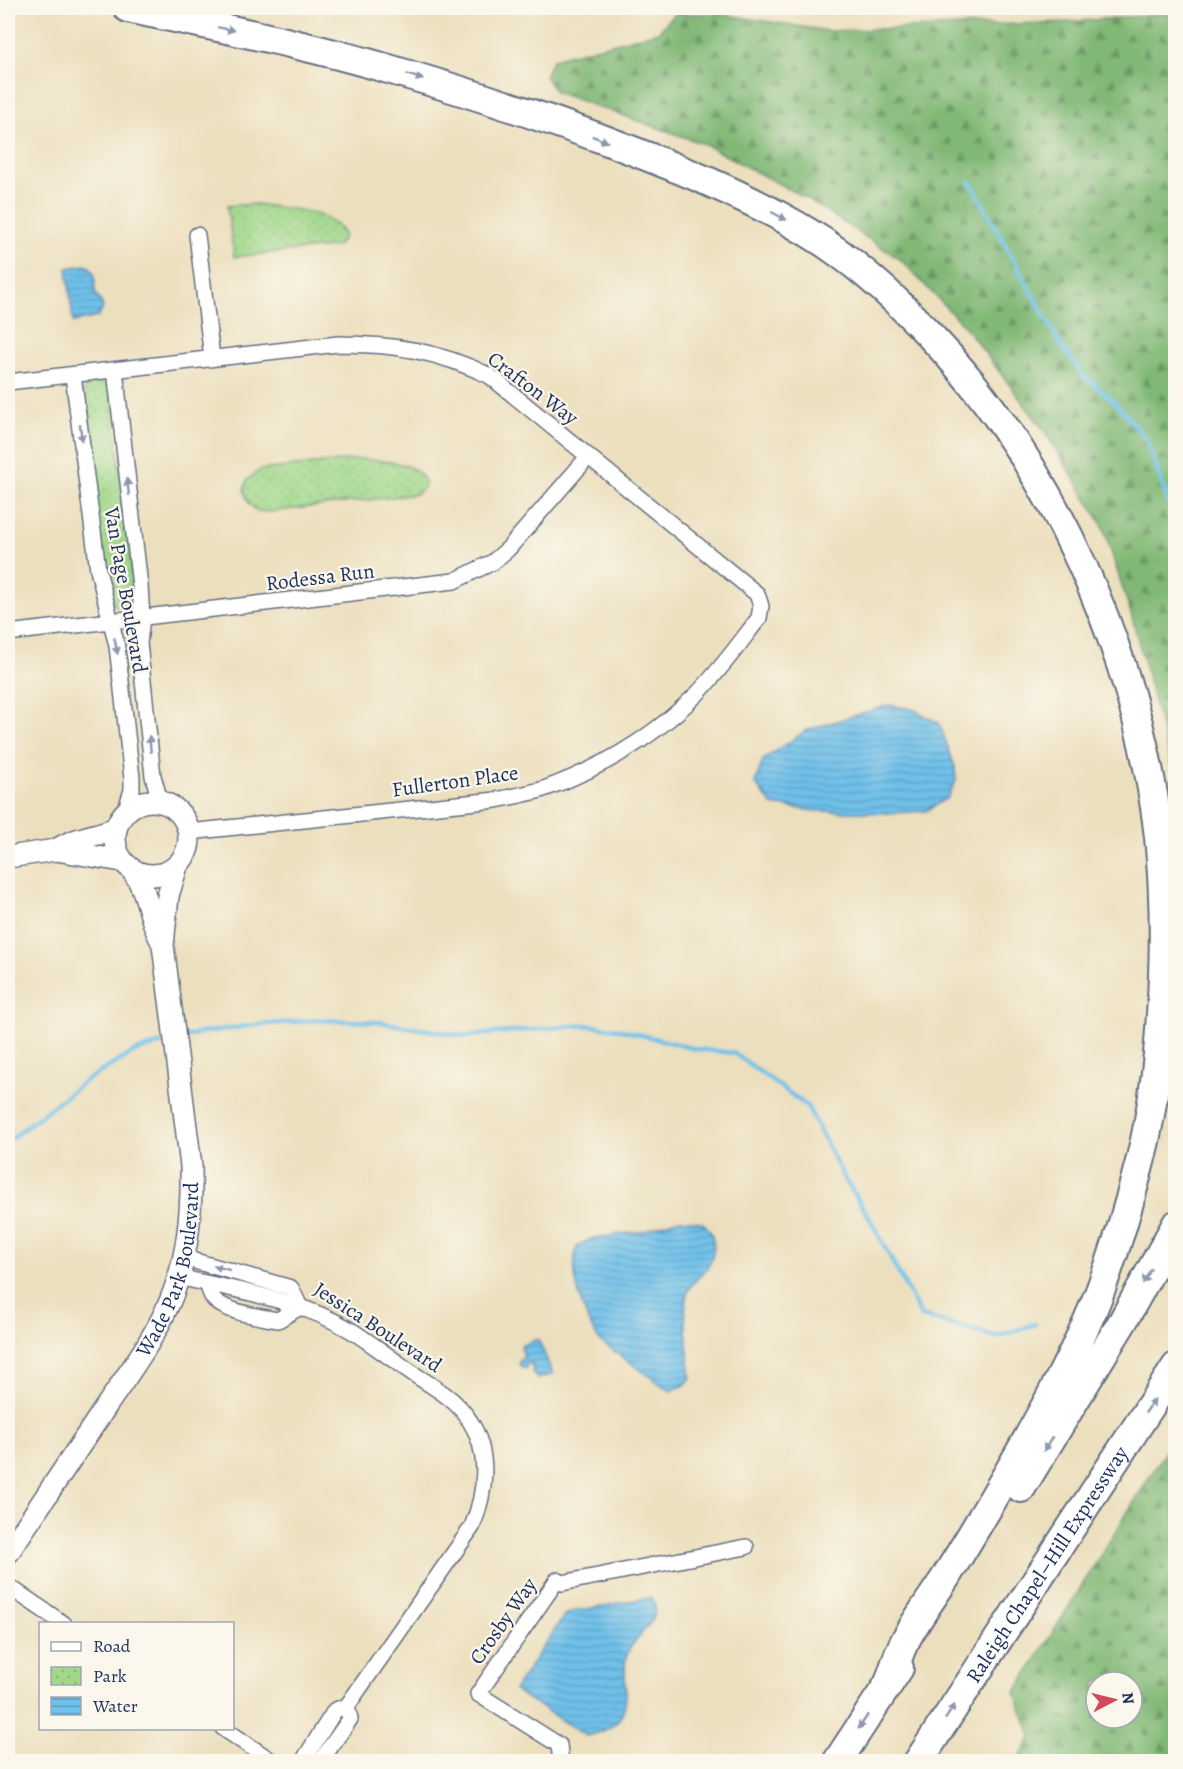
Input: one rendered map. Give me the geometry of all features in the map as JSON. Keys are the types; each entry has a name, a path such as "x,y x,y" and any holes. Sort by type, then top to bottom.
{"highway":[{"path":"128,8 262,37 390,69 566,126 687,171 752,202 811,234 860,269 905,309 948,353 986,400 1024,457 1059,518 1089,580 1115,645 1133,708 1148,771 1159,836 1164,905 1164,971 1160,1038 1152,1103 1138,1170 1117,1241 1092,1309 1058,1383 1010,1469 903,1643 890,1683"},
{"path":"837,1761 1023,1485 1123,1321 1176,1225"},
{"name":"Raleigh Chapel–Hill Expressway","path":"918,1761 1176,1367"}],"street":[{"path":"197,234 212,358"},
{"name":"Crafton Way","path":"8,382 338,344 376,344 459,361 490,376 757,594 761,606"},
{"name":"Van Page Boulevard","path":"115,370 140,586 142,618 140,653 153,776 160,801"},
{"name":"Van Page Boulevard","path":"73,375 98,570 117,646 132,778 132,790 120,820"},
{"name":"Rodessa Run","path":"8,633 454,581 493,562 508,549 588,457"},
{"name":"Fullerton Place","path":"189,832 496,800 540,790 587,771 625,751 662,724 696,695 720,667 759,618 761,606"},
{"path":"8,857 57,850 127,865 142,874 154,875 167,873 177,866 185,856 189,845 189,832 179,812 170,805 160,801 140,802 99,835 64,845 57,850"},
{"path":"120,820 114,839 117,851 127,865"},
{"name":"Wade Park Boulevard","path":"127,865 143,888 163,945"},
{"name":"Wade Park Boulevard","path":"8,1553 149,1341 174,1293 181,1268 192,1195 191,1166 163,945 170,889 177,866"},
{"path":"181,1268 207,1284 300,1307"},
{"name":"Jessica Boulevard","path":"181,1268 245,1274 291,1288 300,1307 351,1330 456,1404 470,1421 481,1442 485,1469 480,1506 472,1527 347,1706 335,1710 305,1758 307,1761"},
{"path":"236,1310 245,1274"},
{"path":"207,1284 214,1299 236,1310 278,1320 300,1307"},
{"name":"Crosby Way","path":"561,1761 559,1745 478,1694 557,1580 562,1583 746,1547"},
{"path":"8,1586 62,1622"},
{"name":"Jessica Boulevard","path":"320,1761 350,1719 347,1706"},
{"path":"226,1730 273,1761"},
{"path":"321,1733 334,1742"}],"green space":[{"path":"1176,13 1175,781 1132,617 1103,526 1047,434 966,328 901,260 809,200 704,144 555,92 545,76 553,59 658,32 675,14 720,14 829,31 1067,22"},
{"path":"257,204 317,214 337,225 344,234 342,240 337,246 234,257 227,206"},
{"path":"99,381 106,384 112,398 132,572 129,604 115,606 105,576 83,401 84,388 90,383"},
{"path":"359,459 405,465 420,474 425,481 423,489 416,494 270,512 257,511 249,504 244,490 247,480 260,470"},
{"path":"1175,1436 1175,1761 1017,1761 1032,1737 1015,1693"}],"water":[{"path":"86,265 94,273 96,295 103,306 97,317 73,322 67,268"},
{"path":"889,705 912,709 939,723 955,767 956,781 947,798 926,811 891,813 816,811 772,805 755,783 763,760 807,730"},
{"path":"679,1219 697,1221 707,1226 714,1248 709,1265 691,1285 687,1294 686,1335 691,1378 685,1385 670,1391 600,1341 588,1320 579,1295 575,1257 577,1246 593,1238 644,1231"},
{"path":"538,1339 553,1374 538,1379 534,1375 531,1363 527,1364 526,1368 522,1368 519,1364 520,1359 524,1357 521,1346"},
{"path":"651,1597 655,1605 655,1612 648,1626 628,1652 625,1667 625,1705 617,1722 613,1725 586,1736 514,1690 564,1616 571,1612"}],"waterway":[{"path":"970,181 1060,344 1083,375 1114,401 1146,439 1176,524"},
{"path":"181,1038 255,1025 318,1020 379,1022 464,1036 585,1025 618,1029 696,1049 734,1053 807,1106 845,1180 869,1217 921,1316 997,1337 1035,1324"},
{"path":"8,1141 85,1081 136,1051 170,1041"}]}
